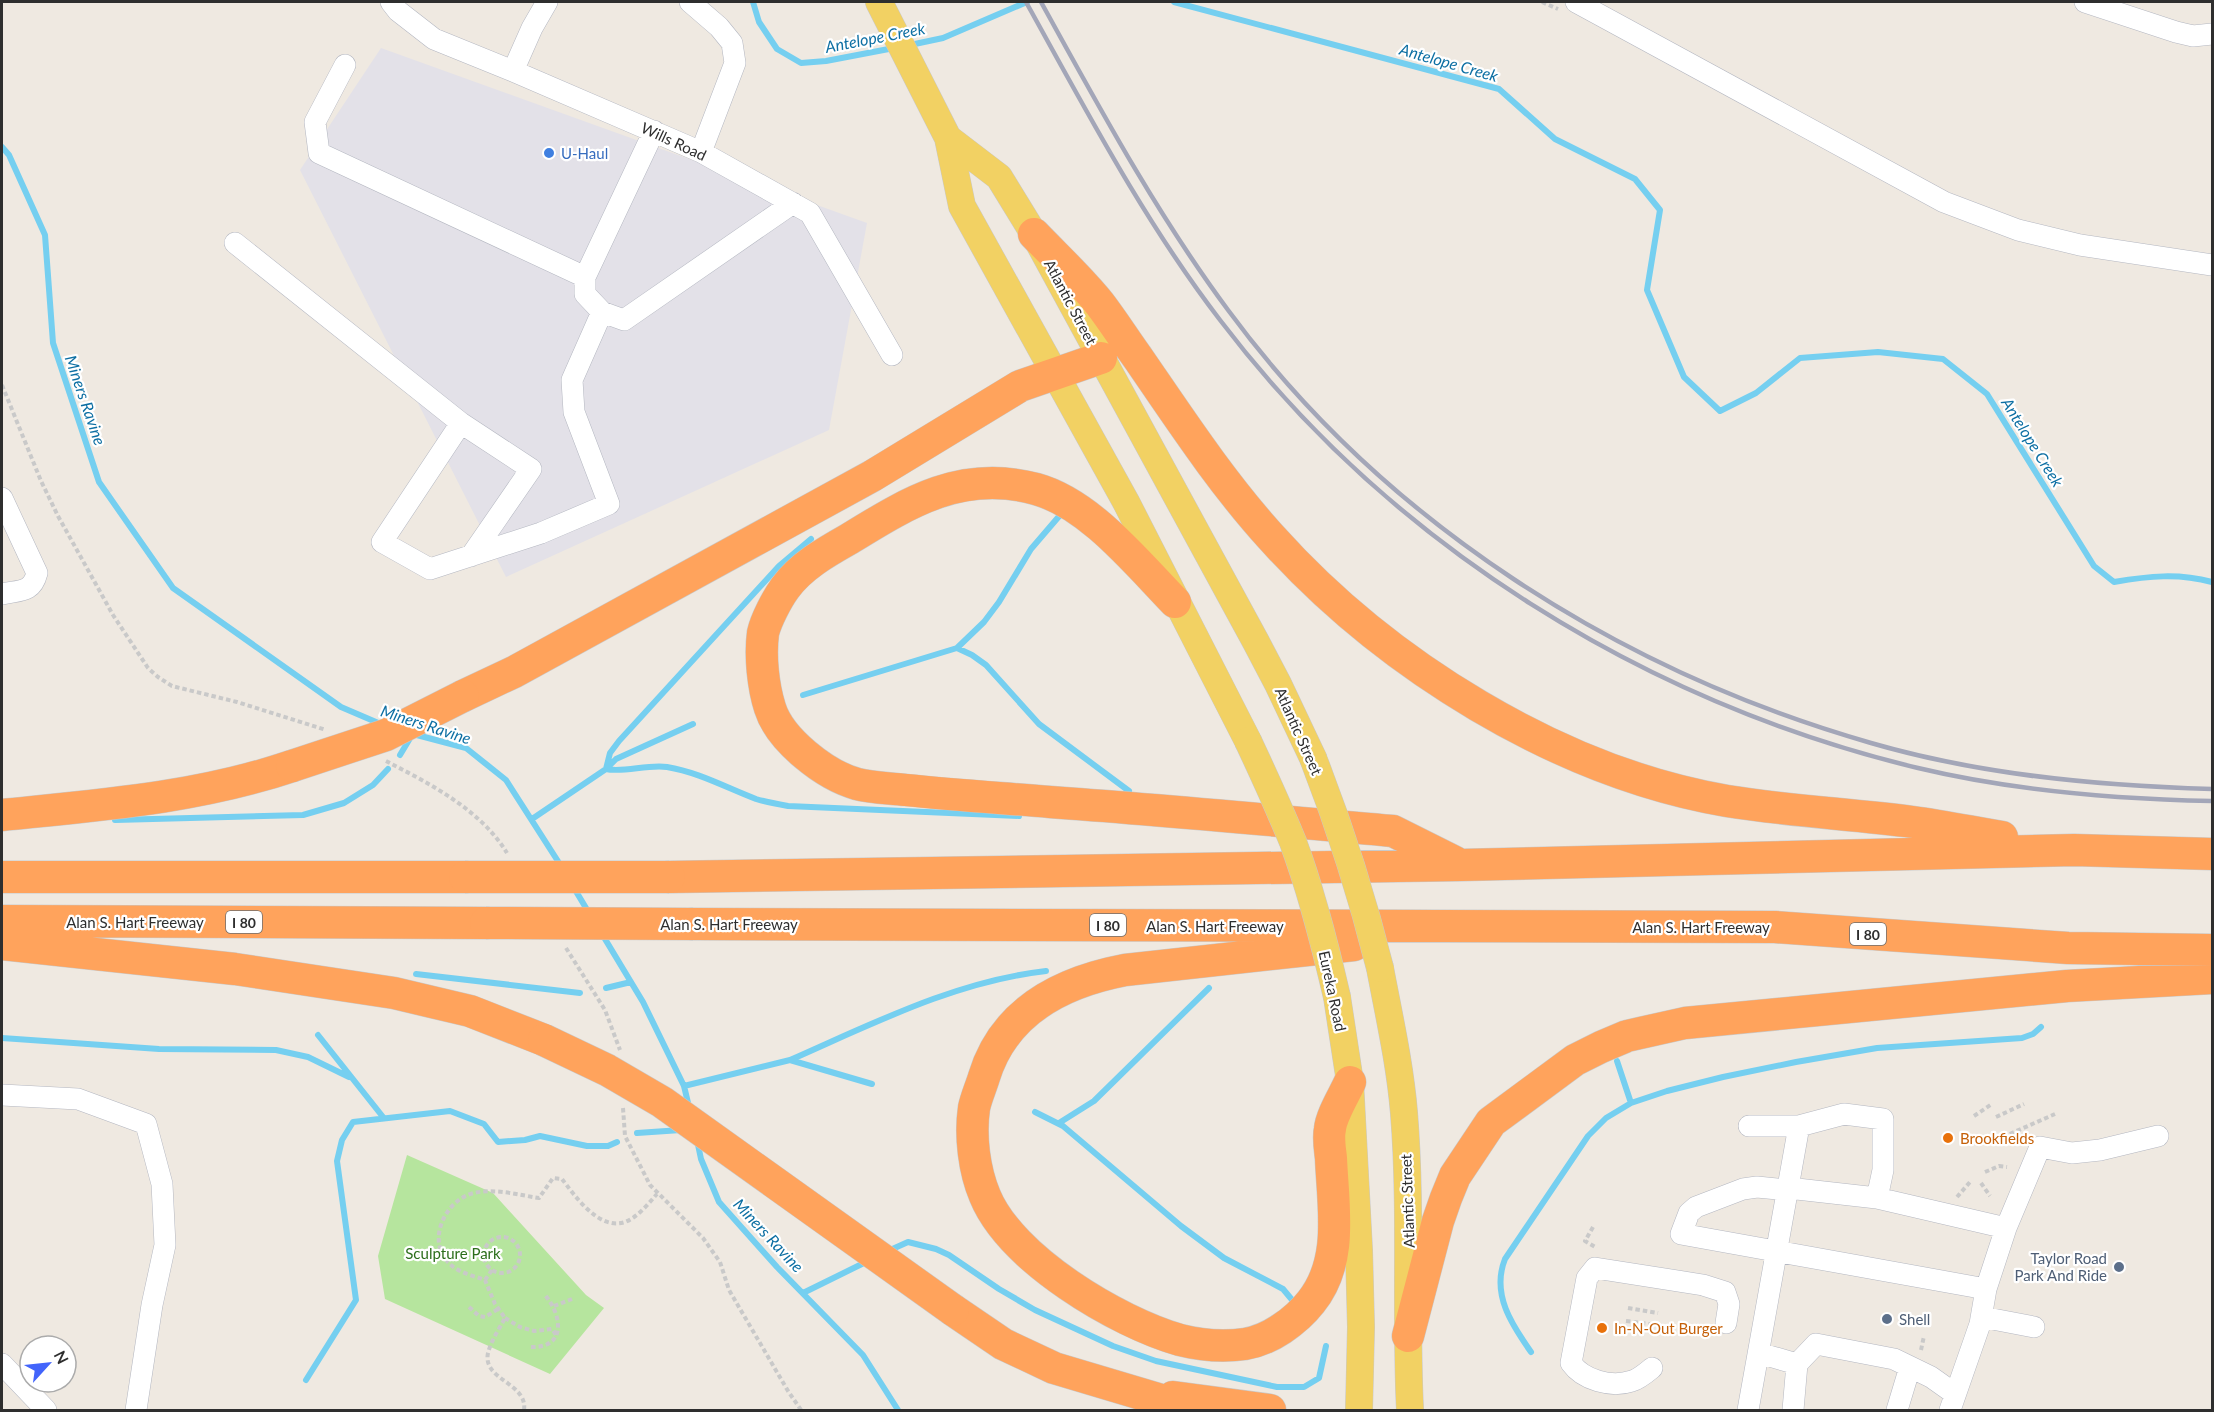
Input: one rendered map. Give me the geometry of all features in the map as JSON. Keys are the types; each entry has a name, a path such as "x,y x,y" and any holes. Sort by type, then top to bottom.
{"highway":[{"path":"1034,234 1099,303 1204,452 1270,537 1352,616 1408,661 1464,699 1567,750 1648,782 1725,801 1912,822 2074,849"},
{"path":"2,815 174,797 256,778 386,735 514,672 872,476 1020,386 1101,358"},
{"path":"1175,602 1102,527 1059,500 1037,489 1008,485 984,483 957,487 924,496 891,513 807,565 784,589 764,630 764,681 770,710 782,729 806,756 830,772 857,784 953,795 1393,831 1461,865"},
{"path":"2,876 669,877 1461,865 2074,849 2212,854"},
{"name":"Alan S. Hart Freeway","path":"2,921 1775,927 2068,948 2212,950"},
{"path":"1350,1082 1330,1128 1334,1249 1329,1269 1312,1301 1300,1315 1283,1328 1248,1343 1209,1345 1180,1340 1105,1307 1059,1278 1014,1241 999,1222 985,1197 979,1177 973,1133 975,1108 989,1062 1002,1040 1020,1018 1041,1001 1068,986 1094,976 1125,970 1524,926"},
{"path":"2,944 235,969 394,993 470,1011 544,1041 607,1071 662,1102 1003,1344 1054,1368 1195,1410"},
{"path":"1408,1336 1438,1221 1455,1176 1475,1144 1491,1122 1575,1060 1601,1047 1627,1036 1685,1023 2067,986 2212,978"},
{"path":"1124,1390 1270,1410"}],"main road":[{"name":"Atlantic Street","path":"879,3 948,138 962,206 1126,502 1175,602"},
{"name":"Atlantic Street","path":"948,138 999,177 1034,234 1256,642 1290,708 1333,809 1364,905 1394,1038 1405,1134 1410,1410"},
{"name":"Eureka Road","path":"1175,602 1248,741 1293,843 1311,897 1337,997 1350,1082 1359,1251 1361,1327 1359,1410"}],"street":[{"name":"Wills Road","path":"391,2 398,11 434,39 513,70 701,152 810,213 892,355"},
{"path":"513,70 531,28 547,2"},
{"path":"690,2 719,27 732,43 735,63 701,152"},
{"path":"1576,2 1944,202 2018,230 2059,240 2212,265"},
{"path":"2085,2 2176,32 2193,36 2212,34"},
{"path":"345,64 315,122 319,153 585,277"},
{"path":"654,131 585,277 585,294 602,312 624,320 793,203"},
{"path":"235,243 461,423 531,469 471,556"},
{"path":"461,423 381,542 430,569 541,533 609,504 574,412 572,380 602,312"},
{"path":"2,498 37,573 34,585 30,588 2,594"},
{"path":"2,1095 78,1099 146,1124 162,1184 165,1245 136,1410"},
{"path":"1749,1126 1799,1126 1844,1114 1883,1119 1883,1170 1877,1198"},
{"path":"1748,1410 1799,1126"},
{"path":"1793,1410 1797,1364 1816,1344 1894,1359 1931,1377 1953,1402 1982,1317 1986,1289 2006,1228 2040,1147 2072,1153 2100,1150 2158,1136"},
{"path":"1986,1289 1681,1234 1689,1213 1696,1207 1743,1189 1757,1187 1877,1198 2006,1228"},
{"path":"1652,1368 1633,1381 1619,1383 1598,1381 1578,1372 1571,1363 1587,1278 1595,1268 1702,1285 1725,1292 1729,1304 1726,1323"},
{"path":"1982,1317 2034,1327"},
{"path":"1759,1353 1797,1364"},
{"path":"2,1364 46,1410"},
{"path":"1897,1410 1910,1367"}],"path":[{"path":"1974,1116 1992,1104"},
{"path":"1996,1117 2024,1104"},
{"path":"2003,1137 2055,1114"},
{"path":"1985,1172 1999,1166 2007,1167"},
{"path":"556,1335 552,1329 534,1331 520,1327 505,1318 498,1309 485,1280 451,1265 442,1252 440,1224 445,1213 454,1203 474,1193 489,1192 539,1198 553,1178 562,1179 584,1208 609,1223 624,1222 636,1215 657,1194"},
{"path":"1957,1197 1970,1182"},
{"path":"1982,1183 1990,1196"},
{"path":"502,1236 513,1240 519,1250 519,1262 504,1273 492,1270 485,1262 484,1250 487,1244 502,1236"},
{"path":"485,1280 492,1270"},
{"path":"531,1347 548,1345 556,1335 559,1325 554,1306 545,1295"},
{"path":"554,1306 572,1299"},
{"path":"469,1307 478,1316 485,1317 498,1309"},
{"path":"1628,1308 1658,1313"},
{"path":"505,1318 488,1352 488,1360 495,1374 520,1394 525,1406 524,1410"},
{"path":"1626,1322 1657,1325"}],"shaded area":[{"path":"381,48 867,223 829,430 506,577 300,170"}],"green space":[{"name":"Sculpture Park","path":"407,1155 493,1193 586,1295 604,1308 550,1374 385,1299 378,1256"}],"waterway":[{"name":"Antelope Creek","path":"753,2 759,22 777,49 801,63 826,61 894,48"},
{"name":"Antelope Creek","path":"910,45 943,38 1027,2"},
{"name":"Antelope Creek","path":"1174,2 1499,89 1555,139 1635,179 1660,210 1647,290 1684,377 1720,411 1756,393 1800,358 1878,352 1943,359 1987,394 2094,566 2114,582 2163,576 2187,577 2212,582"},
{"name":"Miners Ravine","path":"2,147 9,155 45,235 53,343 99,482 173,588 341,707 383,725"},
{"path":"957,648 984,622 1031,549 1061,514"},
{"path":"811,539 779,566 619,741 610,753 606,769 652,767 679,769 756,799 788,806 1019,816"},
{"path":"803,695 957,648 986,665 1039,724 1129,791"},
{"path":"532,819 606,769 616,759 693,724"},
{"name":"Miners Ravine","path":"413,734 466,748 506,780 561,866"},
{"path":"400,755 412,735"},
{"path":"115,820 303,815 344,803 373,785 388,769"},
{"name":"Miners Ravine","path":"574,888 589,913"},
{"name":"Miners Ravine","path":"602,934 643,1002 684,1086 689,1107"},
{"path":"790,1060 947,994 1013,976 1046,971"},
{"path":"416,974 580,993"},
{"path":"606,988 631,982"},
{"path":"1059,1123 1094,1101 1209,988"},
{"path":"1531,1352 1511,1320 1502,1297 1500,1284 1505,1259 1588,1136 1606,1118 1631,1103 1723,1077 1877,1048 2022,1038 2033,1034 2041,1027"},
{"path":"318,1035 383,1117"},
{"path":"2,1038 159,1049 276,1050 308,1057 349,1077"},
{"path":"684,1086 790,1060 872,1084"},
{"path":"1617,1061 1631,1103"},
{"path":"306,1380 356,1300 337,1161 342,1140 353,1122 450,1111 484,1124 498,1142 525,1140 540,1136 587,1146 608,1146 617,1142"},
{"path":"1035,1112 1063,1126 1181,1226 1224,1258 1283,1289 1293,1301"},
{"path":"637,1133 681,1130"},
{"name":"Miners Ravine","path":"697,1140 701,1159 719,1202 777,1267 863,1355 898,1410"},
{"path":"888,1251 908,1242 936,1249 1035,1310 1113,1346 1156,1361 1277,1387 1304,1387 1319,1378 1326,1346"},
{"path":"803,1293 868,1261"}],"railway":[{"path":"1026,2 1141,204 1166,244 1220,320 1288,401 1363,476 1444,543 1530,604 1622,657 1717,702 1816,739 1918,768 1991,783 2101,796 2212,801"},
{"path":"1041,2 1152,198 1228,310 1290,387 1359,457 1434,521 1513,579 1598,630 1686,675 1777,712 1871,743 1955,763 2040,777 2083,782 2212,789"}],"place":[{"name":"U-Haul","path":"549,153"},
{"name":"Brookfields","path":"1948,1138"},
{"name":"Taylor Road Park And Ride","path":"2119,1267"},
{"name":"Shell","path":"1887,1319"},
{"name":"In-N-Out Burger","path":"1602,1328"}]}
